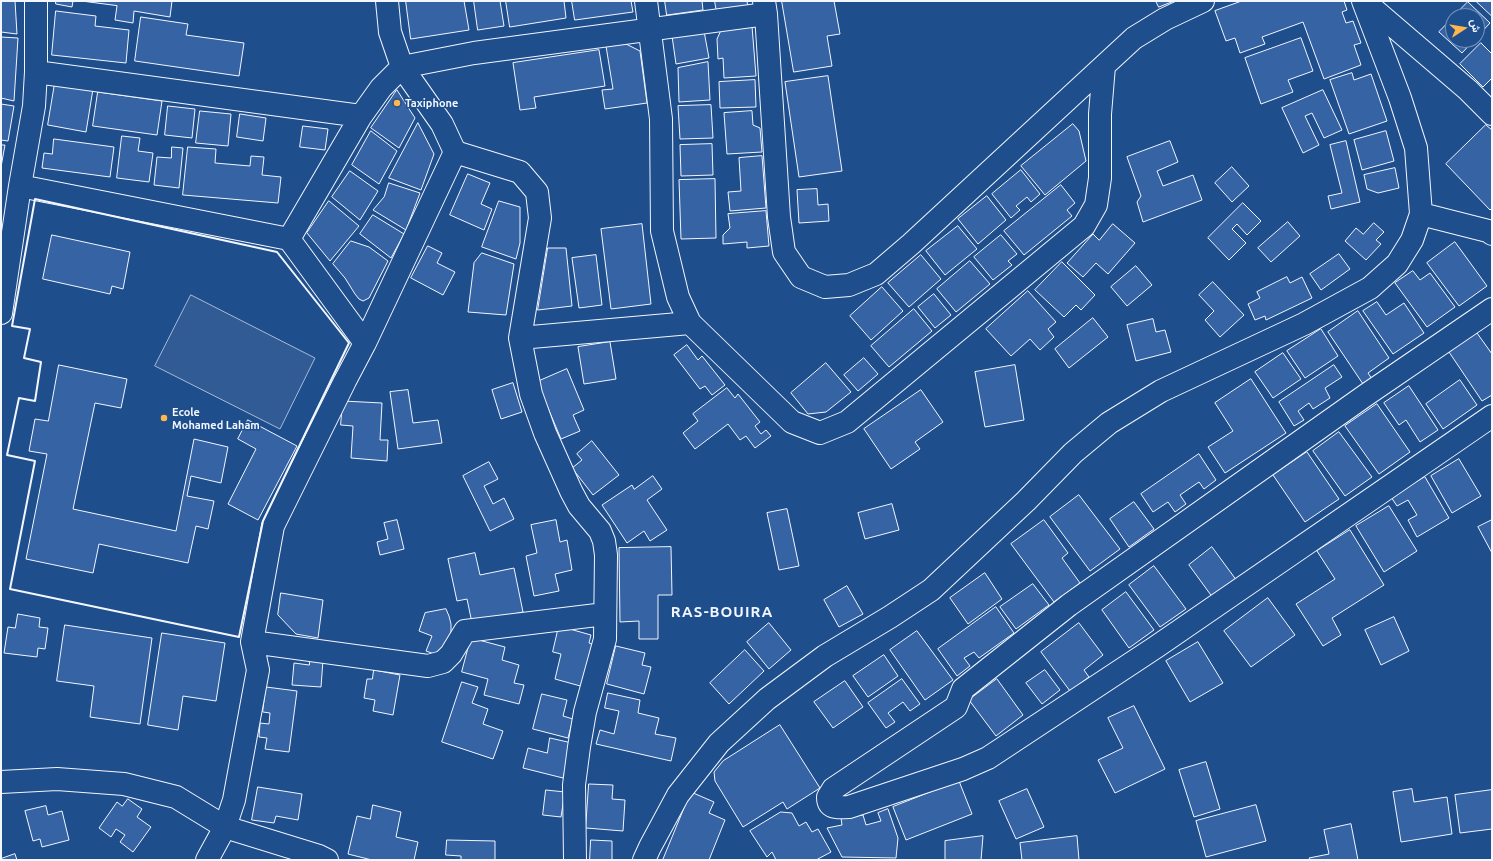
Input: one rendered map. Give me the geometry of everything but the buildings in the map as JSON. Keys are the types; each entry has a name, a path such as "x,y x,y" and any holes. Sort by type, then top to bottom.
{"street":[{"path":"1,313 20,186 34,106 36,72 36,1"},
{"path":"387,1 390,32 402,67 442,124 455,152 520,172 537,192 540,218 520,338 531,394 545,433 579,506 600,531 604,541 606,555 604,639 585,712 574,785 575,860"},
{"path":"646,1 661,119 662,231 678,297 690,324 792,422 820,432 848,422 1084,226 1096,204 1100,178 1100,114 1104,66"},
{"path":"288,239 361,116 381,88 402,67 474,53 650,30 765,8 779,217 784,252 801,277 826,287 849,285 876,274 911,244 1134,38 1165,19 1203,1"},
{"path":"1363,1 1468,90 1492,114"},
{"path":"644,860 678,795 719,743 767,699 825,656 890,617 931,590 1026,501 1073,453 1110,423 1161,391 1304,324 1370,288 1397,264 1412,240 1421,214 1416,148 1400,98 1363,1"},
{"path":"36,72 361,116"},
{"path":"207,860 225,827 234,800 258,670 252,642 273,526 365,343 455,152"},
{"path":"20,186 288,239 365,343"},
{"path":"1421,214 1491,231"},
{"path":"1492,309 1366,395 1069,604 964,689 956,707 833,788 828,797 828,803 833,807 849,807 963,769 988,758 1156,647 1492,416"},
{"path":"520,338 690,324"},
{"path":"252,642 428,666 443,662 451,654 465,631 605,614"},
{"path":"1,782 57,779 124,784 176,797 225,827 319,856 327,860"}],"shaded area":[{"path":"191,295 315,358 280,429 155,366"}],"wall":[{"path":"35,199 277,252 349,343 263,521 239,637 10,589 35,461 7,455 19,398 35,401 41,362 24,358 30,329 12,326 35,199"}],"place":[{"name":"Taxiphone","path":"397,103"},
{"name":"Ecole Mohamed Laham","path":"164,418"}],"district":[{"name":"RAS-BOUIRA","path":"722,612"}]}
